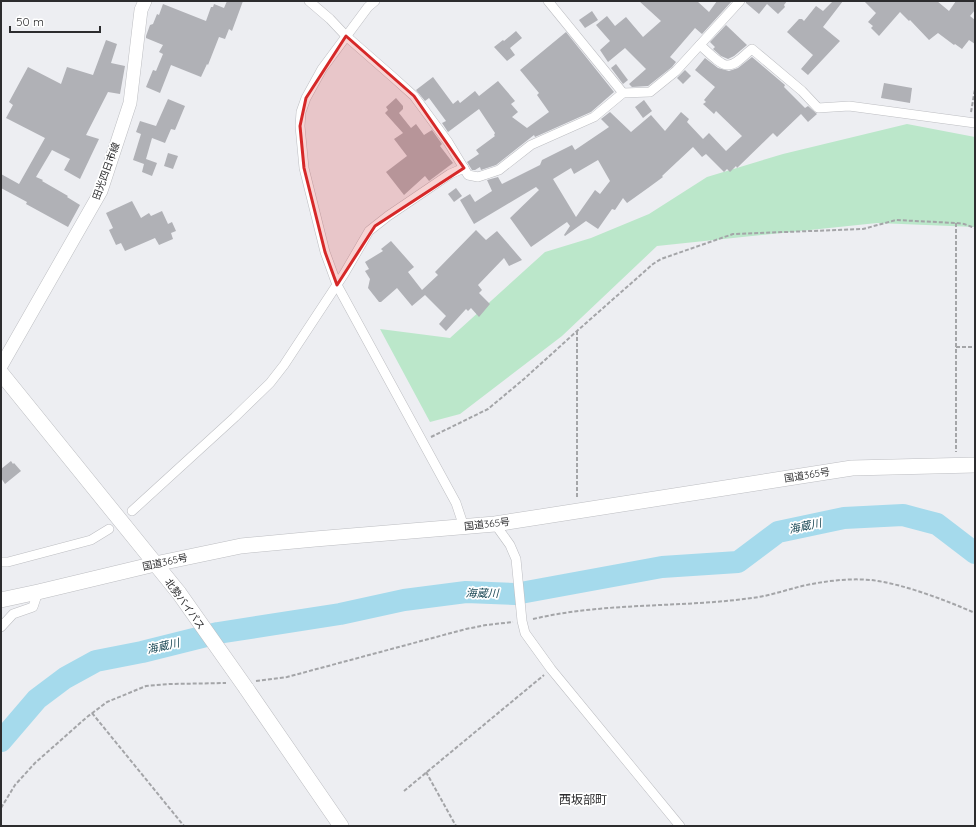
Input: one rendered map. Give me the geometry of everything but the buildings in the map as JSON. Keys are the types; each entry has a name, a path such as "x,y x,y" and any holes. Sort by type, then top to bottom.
{"highway":[{"name":"北勢バイパス","path":"1,372 179,593 244,684 341,826"},
{"name":"国道365号","path":"1,600 240,546 464,527 497,528 577,511 852,468 975,465"}],"main road":[{"name":"田光四日市線","path":"1,366 101,192 130,103 141,10 145,1"}],"street":[{"path":"309,1 414,96 448,142 468,174 478,177 498,170 531,145 594,117 623,93 650,92 676,71 740,1"},
{"path":"375,1 346,36 322,69 306,98 301,112 300,126 304,168 325,252 337,285 420,440 456,503 464,527"},
{"path":"548,1 623,93"},
{"path":"700,45 722,63 728,65 735,63 752,49 802,91 818,108 848,106 972,123"},
{"path":"132,511 236,417 270,383 284,365 337,285 365,238 375,226 450,174 464,168"},
{"path":"1,562 8,562 91,540 109,528"},
{"path":"497,528 510,545 516,559 522,619 525,633 551,670 680,826"},
{"path":"1,627 14,614 33,607 38,592"}],"path":[{"path":"972,123 975,89"},
{"path":"420,440 433,436 488,409 524,379 653,264 661,260 733,234 863,229 896,220 956,223 975,228"},
{"path":"956,223 956,466"},
{"path":"577,331 577,511"},
{"path":"956,347 975,347"},
{"path":"1,808 15,785 35,762 92,713 107,702 146,686 170,684 244,684 287,678 417,643 466,628 580,611 754,598 805,586 843,580 872,580 905,588 956,604 975,613"},
{"path":"404,791 551,670"},
{"path":"92,713 184,826"},
{"path":"426,772 456,826"}],"highlighted area":[{"path":"346,36 414,96 464,168 375,226 337,285 325,252 304,168 300,126 306,98"}],"green space":[{"path":"907,124 975,137 975,227 877,223 657,246 562,336 460,414 430,422 380,329 450,338 545,252 591,238 649,214 707,177 783,154"}],"waterway":[{"name":"海蔵川","path":"1,741 37,699 65,678 96,661 142,652 218,633 340,614 404,600 466,592 515,594 662,567 738,562 778,532 844,518 903,515 937,524 975,553"}],"district":[{"name":"西坂部町","path":"583,799"}]}
